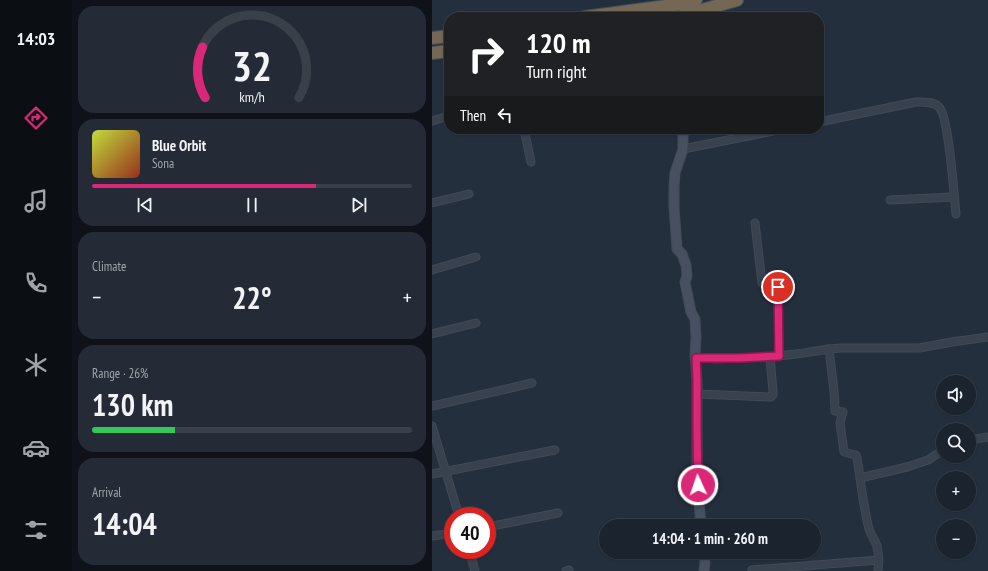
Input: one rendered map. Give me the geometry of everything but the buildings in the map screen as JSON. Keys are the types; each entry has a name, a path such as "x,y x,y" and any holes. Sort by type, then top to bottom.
{"highway":[{"path":"632,12 670,8 696,0"},
{"path":"695,12 737,0"},
{"path":"432,38 444,37"},
{"path":"432,54 444,52"}],"street":[{"path":"824,121 916,102 934,103 940,107 947,130 956,214"},
{"path":"432,121 444,117"},
{"path":"525,134 531,162"},
{"path":"683,134 683,149 675,173 673,197 677,248 682,254 686,265 687,276 684,282 691,312 695,319 697,468 700,519"},
{"path":"683,149 758,134"},
{"path":"432,203 469,194"},
{"path":"890,200 954,197"},
{"path":"755,222 762,283 778,284 779,356"},
{"path":"432,270 476,257"},
{"path":"432,334 476,323"},
{"path":"696,358 715,359 770,357 829,349 873,347 920,348 988,337"},
{"path":"829,349 835,411 843,412 840,424 844,452 856,455 864,503 879,560 878,571"},
{"path":"697,394 773,396 770,357"},
{"path":"432,406 532,383"},
{"path":"432,426 456,507"},
{"path":"976,439 988,436"},
{"path":"432,474 555,450"},
{"path":"860,478 907,467 928,460 936,455"},
{"path":"496,525 558,513"},
{"path":"432,536 444,534"},
{"path":"472,559 475,571"},
{"path":"704,571 705,559"},
{"path":"752,571 879,560"}],"route":[{"path":"698,485 696,358 715,359 779,356 778,287"}]}
